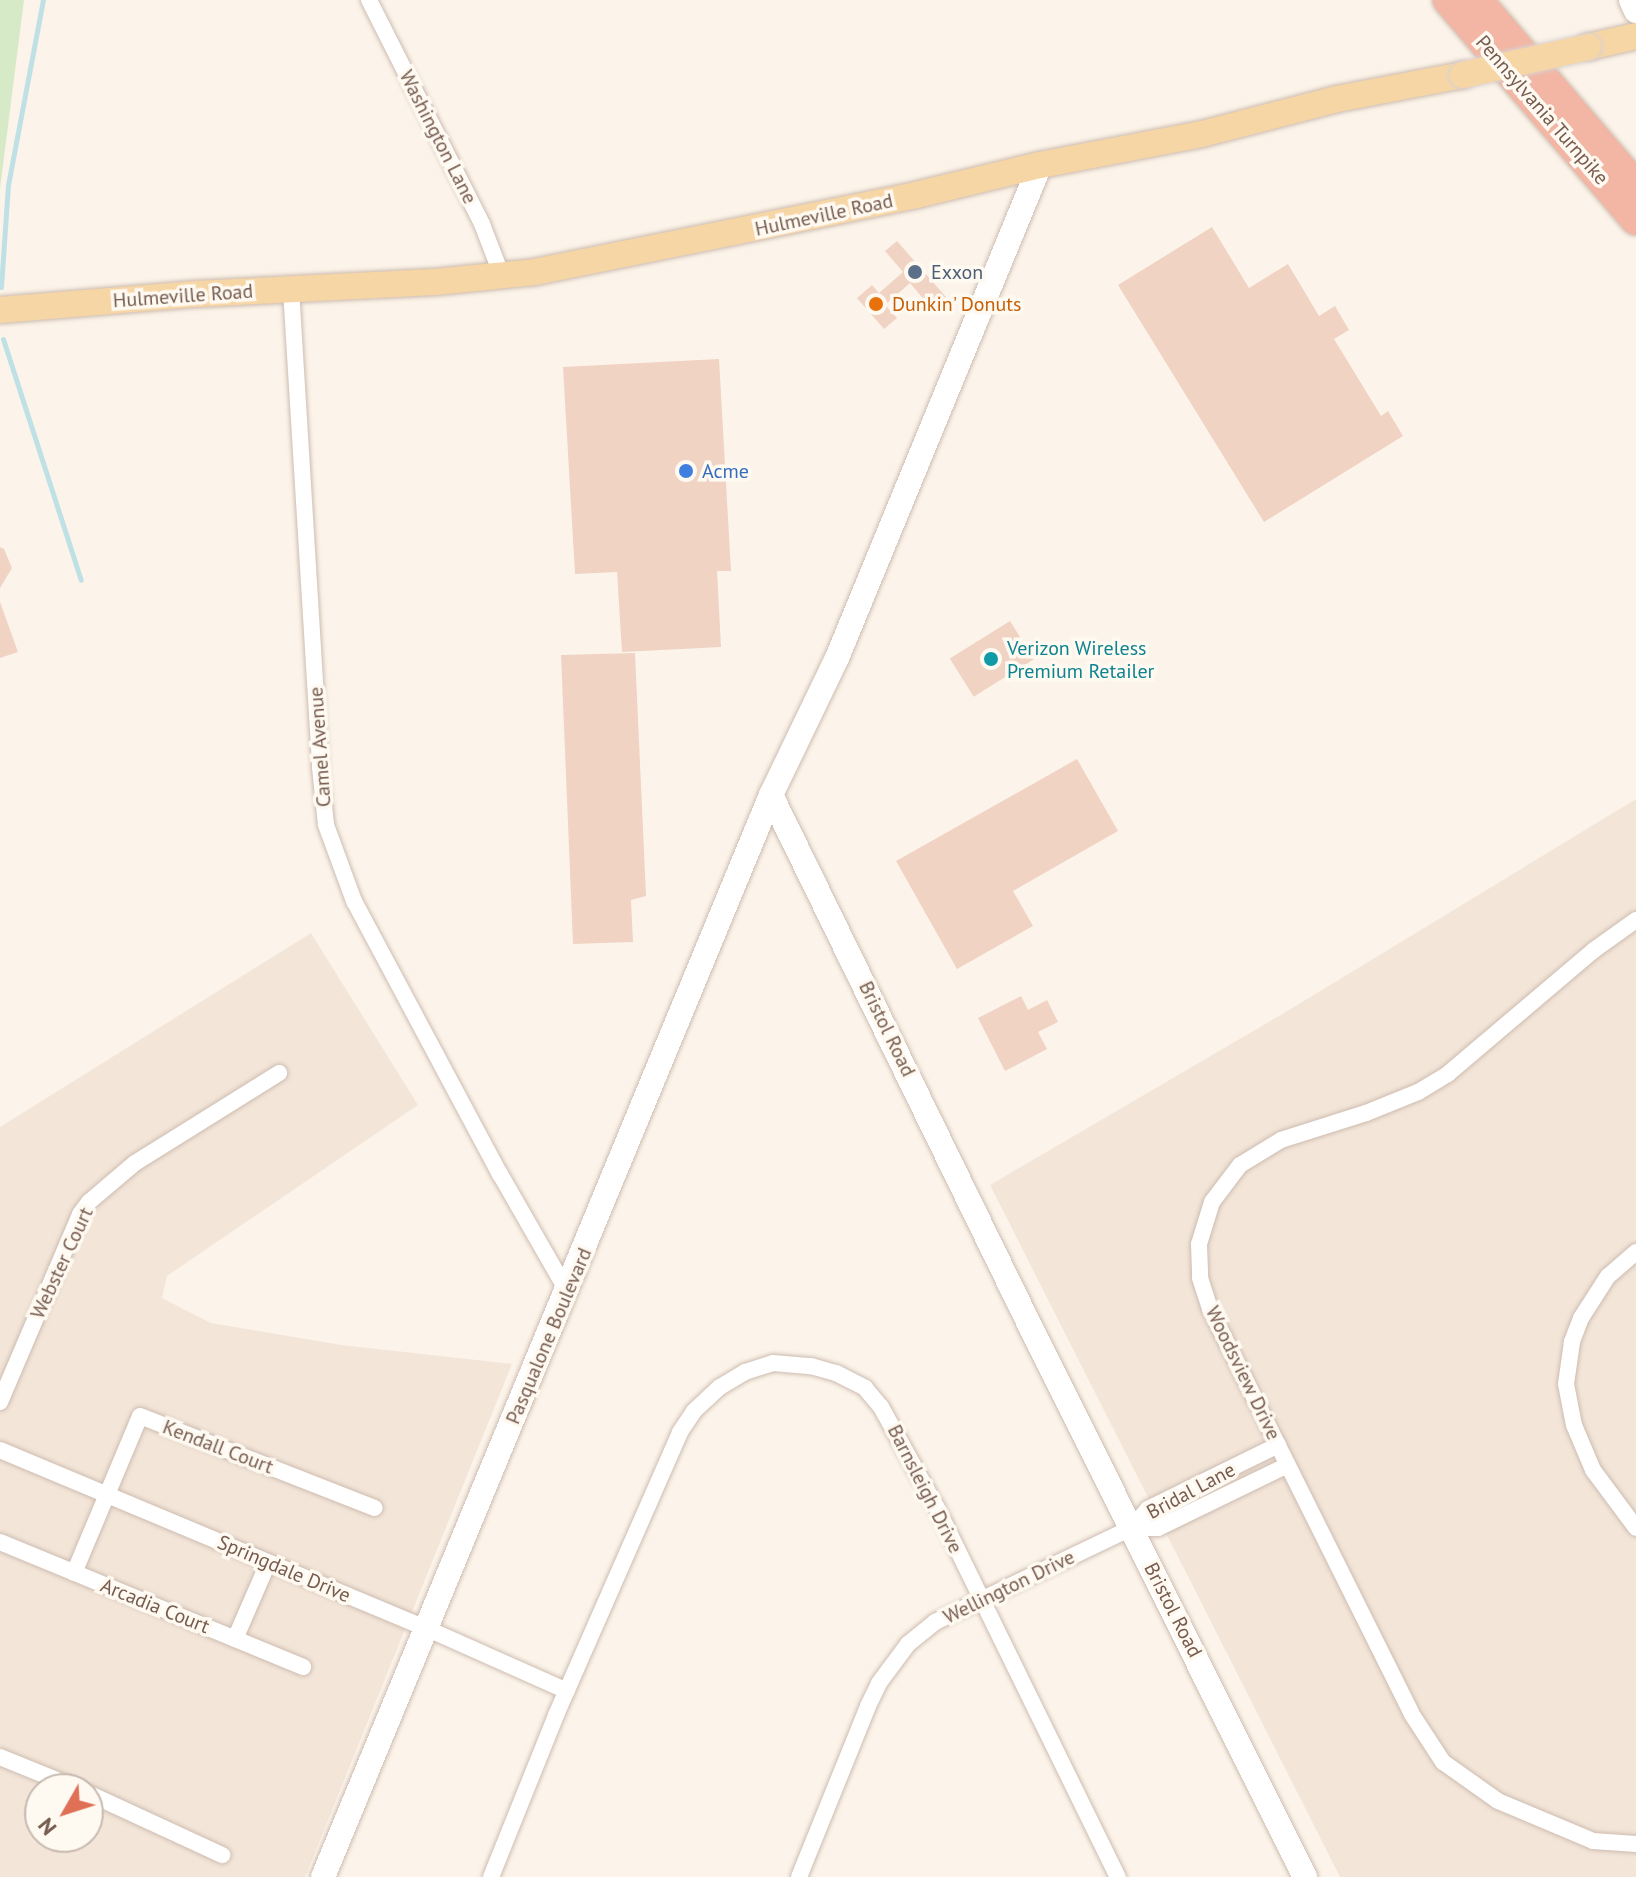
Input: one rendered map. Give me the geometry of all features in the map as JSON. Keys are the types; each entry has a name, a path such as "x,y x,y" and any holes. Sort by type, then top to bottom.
{"highway":[{"name":"Pennsylvania Turnpike","path":"1448,0 1636,220"},
{"name":"Pennsylvania Turnpike","path":"1477,0 1636,186"}],"main road":[{"path":"1631,0 1636,11"},
{"name":"Hulmeville Road","path":"0,310 502,276 734,234 1040,165 1202,134 1337,99 1463,75 1636,36"},
{"path":"771,795 837,658 1040,165"},
{"name":"Pasqualone Boulevard","path":"323,1877 771,795"},
{"name":"Bristol Road","path":"771,795 1305,1877"}],"street":[{"name":"Washington Lane","path":"369,0 482,224 502,276"},
{"name":"Camel Avenue","path":"291,289 326,825 354,901 506,1187 567,1291"},
{"name":"Woodsview Drive","path":"1636,920 1594,950 1448,1074 1418,1092 1366,1113 1262,1149 1240,1165 1219,1191 1199,1244 1200,1278 1210,1309 1411,1713 1443,1762 1498,1801 1593,1841 1636,1844"},
{"name":"Webster Court","path":"0,1402 80,1214 89,1202 135,1163 279,1073"},
{"path":"1636,1252 1608,1276 1588,1306 1572,1342 1566,1384 1574,1425 1593,1470 1636,1528"},
{"name":"Barnsleigh Drive","path":"491,1877 567,1691 680,1432 694,1411 720,1387 745,1372 773,1363 811,1366 836,1373 865,1388 881,1407 904,1444 1118,1877"},
{"name":"Kendall Court","path":"108,1495 140,1416 375,1508"},
{"name":"Bridal Lane","path":"1131,1528 1148,1509 1278,1445"},
{"name":"Springdale Drive","path":"0,1450 428,1629 567,1691"},
{"name":"Bridal Lane","path":"1131,1528 1158,1528 1288,1465"},
{"name":"Arcadia Court","path":"74,1573 108,1495"},
{"name":"Wellington Drive","path":"799,1877 879,1683 908,1644 935,1622 980,1598 1131,1528"},
{"name":"Arcadia Court","path":"0,1542 303,1667"},
{"name":"Arcadia Court","path":"235,1639 268,1563"},
{"path":"0,1757 40,1773"},
{"path":"104,1800 222,1855"}],"shaded area":[{"path":"1636,799 1636,1877 1340,1877 990,1185 1289,1010"},
{"path":"311,933 418,1105 167,1276 162,1298 211,1323 342,1345 512,1364 305,1877 0,1877 0,1127"}],"green space":[{"path":"0,0 24,0 0,189"}],"building":[{"path":"1212,227 1249,288 1288,264 1319,316 1335,306 1349,330 1334,339 1381,416 1388,411 1403,436 1264,522 1118,285"},
{"path":"897,241 946,297 932,309 910,283 885,305 897,318 884,329 857,298 872,285 879,293 903,272 885,251"},
{"path":"719,359 731,571 717,571 721,647 622,652 617,572 575,574 563,367"},
{"path":"0,547 4,549 12,568 0,588"},
{"path":"0,602 18,652 0,658"},
{"name":"Verizon Wireless Premium Retailer","path":"1010,621 1034,659 974,697 950,659"},
{"path":"635,653 646,896 631,900 633,942 573,944 561,655"},
{"path":"1077,759 1118,831 1013,891 1033,926 957,969 896,861"},
{"path":"1021,996 1028,1010 1047,1000 1058,1022 1038,1032 1047,1049 1005,1071 978,1018"}],"waterway":[{"path":"1,287 8,185 43,0"},
{"path":"3,339 81,580"}],"place":[{"name":"Exxon","path":"915,272"},
{"name":"Dunkin' Donuts","path":"876,304"},
{"name":"Acme","path":"686,471"},
{"name":"Verizon Wireless Premium Retailer","path":"991,659"}]}
